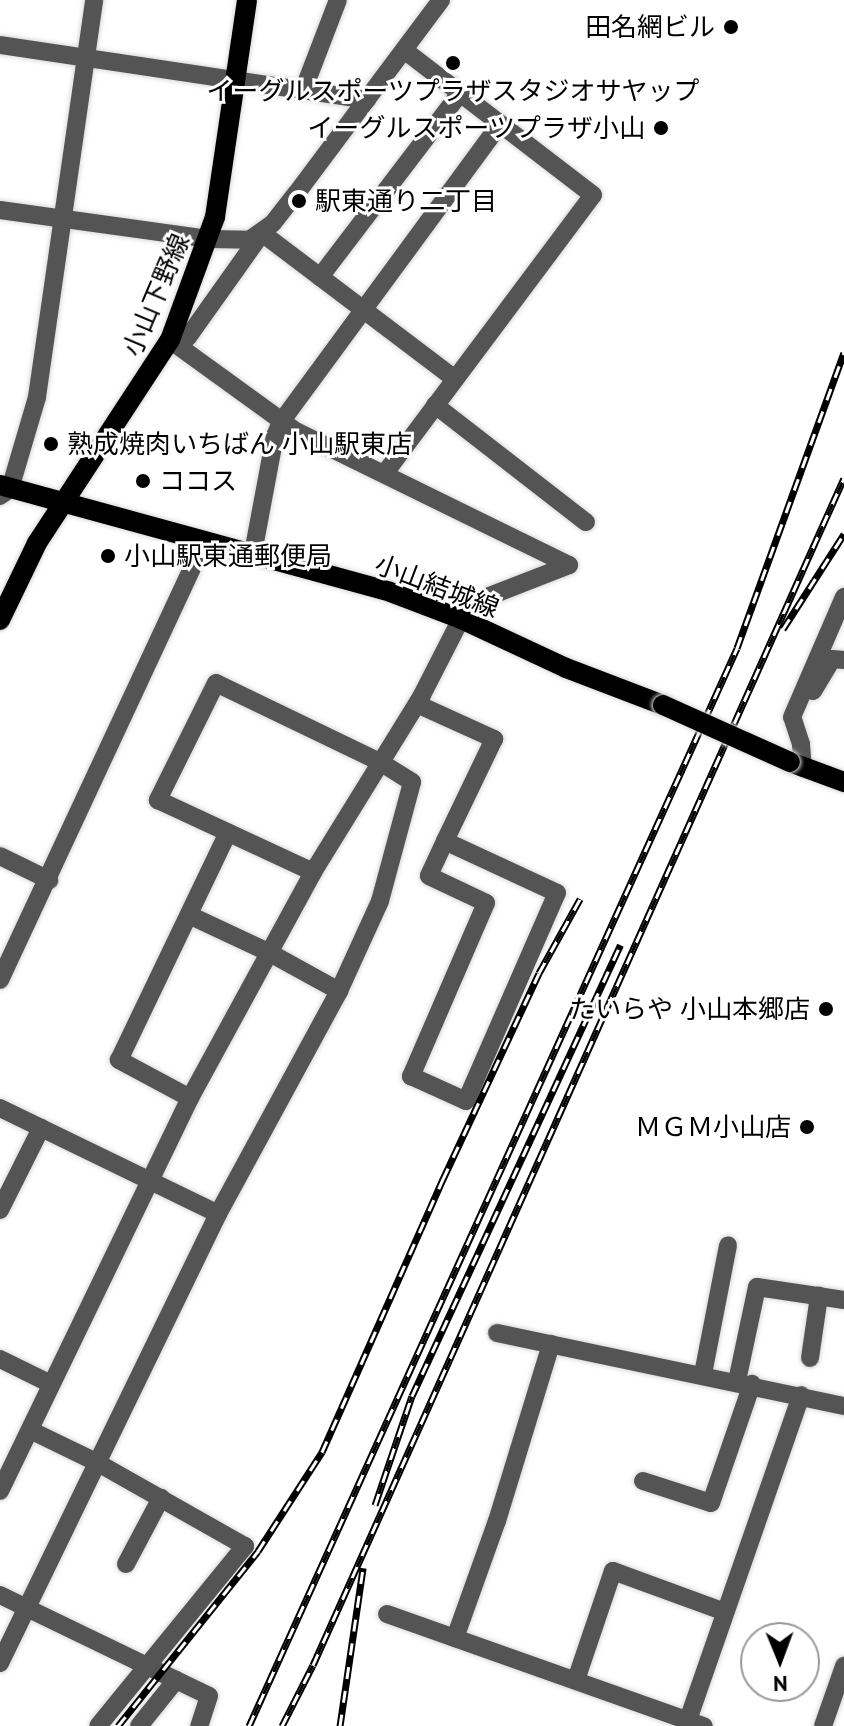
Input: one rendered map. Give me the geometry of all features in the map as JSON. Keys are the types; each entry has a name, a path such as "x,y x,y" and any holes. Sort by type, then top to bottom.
{"main road":[{"name":"小山下野線","path":"0,620 37,543 170,340 210,239 219,199 247,0"},
{"name":"小山結城線","path":"3,490 205,540 390,592 461,619 566,668 663,705 797,765"},
{"path":"797,765 844,782"}],"street":[{"path":"3,490 37,397 94,0"},
{"path":"303,91 338,0"},
{"path":"170,340 188,337 262,233 296,194 441,0"},
{"path":"0,45 367,100"},
{"path":"385,473 593,195 404,50"},
{"path":"320,277 460,93"},
{"path":"253,553 275,436 281,422 500,124"},
{"path":"0,210 234,242 262,233"},
{"path":"262,233 455,379"},
{"path":"2,1483 190,1098 313,872 417,704 461,619 487,597 569,565 281,422 170,340"},
{"path":"435,405 586,522"},
{"path":"0,980 205,540"},
{"path":"797,765 801,744 792,717 844,597"},
{"path":"792,717 800,713 832,659 844,660"},
{"path":"0,1663 218,1214 339,991 380,901 412,782 382,763 216,683 158,800 313,872"},
{"path":"417,704 494,739 445,841 429,876 486,903 411,1076 466,1101 557,893 445,841"},
{"path":"190,1098 119,1060 228,833"},
{"path":"0,856 49,880"},
{"path":"189,915 270,953 339,991"},
{"path":"0,1108 218,1214"},
{"path":"0,1210 41,1128"},
{"path":"703,1374 728,1245"},
{"path":"643,1481 711,1503 744,1383 757,1287 844,1300"},
{"path":"810,1358 819,1296"},
{"path":"497,1333 844,1406"},
{"path":"455,1638 497,1521 551,1344"},
{"path":"0,1359 51,1384"},
{"path":"387,1614 696,1723 725,1612 801,1395"},
{"path":"30,1430 98,1463 245,1546 145,1664 98,1726"},
{"path":"126,1564 161,1498"},
{"path":"576,1680 613,1571 725,1612"},
{"path":"0,1595 209,1696 199,1726"},
{"path":"823,1726 844,1666"},
{"path":"139,1726 176,1680"}],"railway":[{"path":"249,1726 737,648 844,353"},
{"path":"282,1726 313,1665 844,478"},
{"path":"783,629 844,534"},
{"path":"118,1726 258,1551 322,1452 443,1179 539,973 580,899"},
{"path":"375,1505 412,1396 620,945"},
{"path":"340,1726 363,1568"}],"place":[{"name":"田名網ビル","path":"731,27"},
{"name":"イーグルスポーツプラザスタジオサヤップ","path":"453,63"},
{"name":"イーグルスポーツプラザ小山","path":"661,128"},
{"name":"駅東通り二丁目","path":"299,201"},
{"name":"熟成焼肉いちばん 小山駅東店","path":"51,444"},
{"name":"ココス","path":"143,481"},
{"name":"小山駅東通郵便局","path":"108,556"},
{"name":"たいらや 小山本郷店","path":"826,1009"},
{"name":"ＭＧＭ小山店","path":"807,1127"}]}
